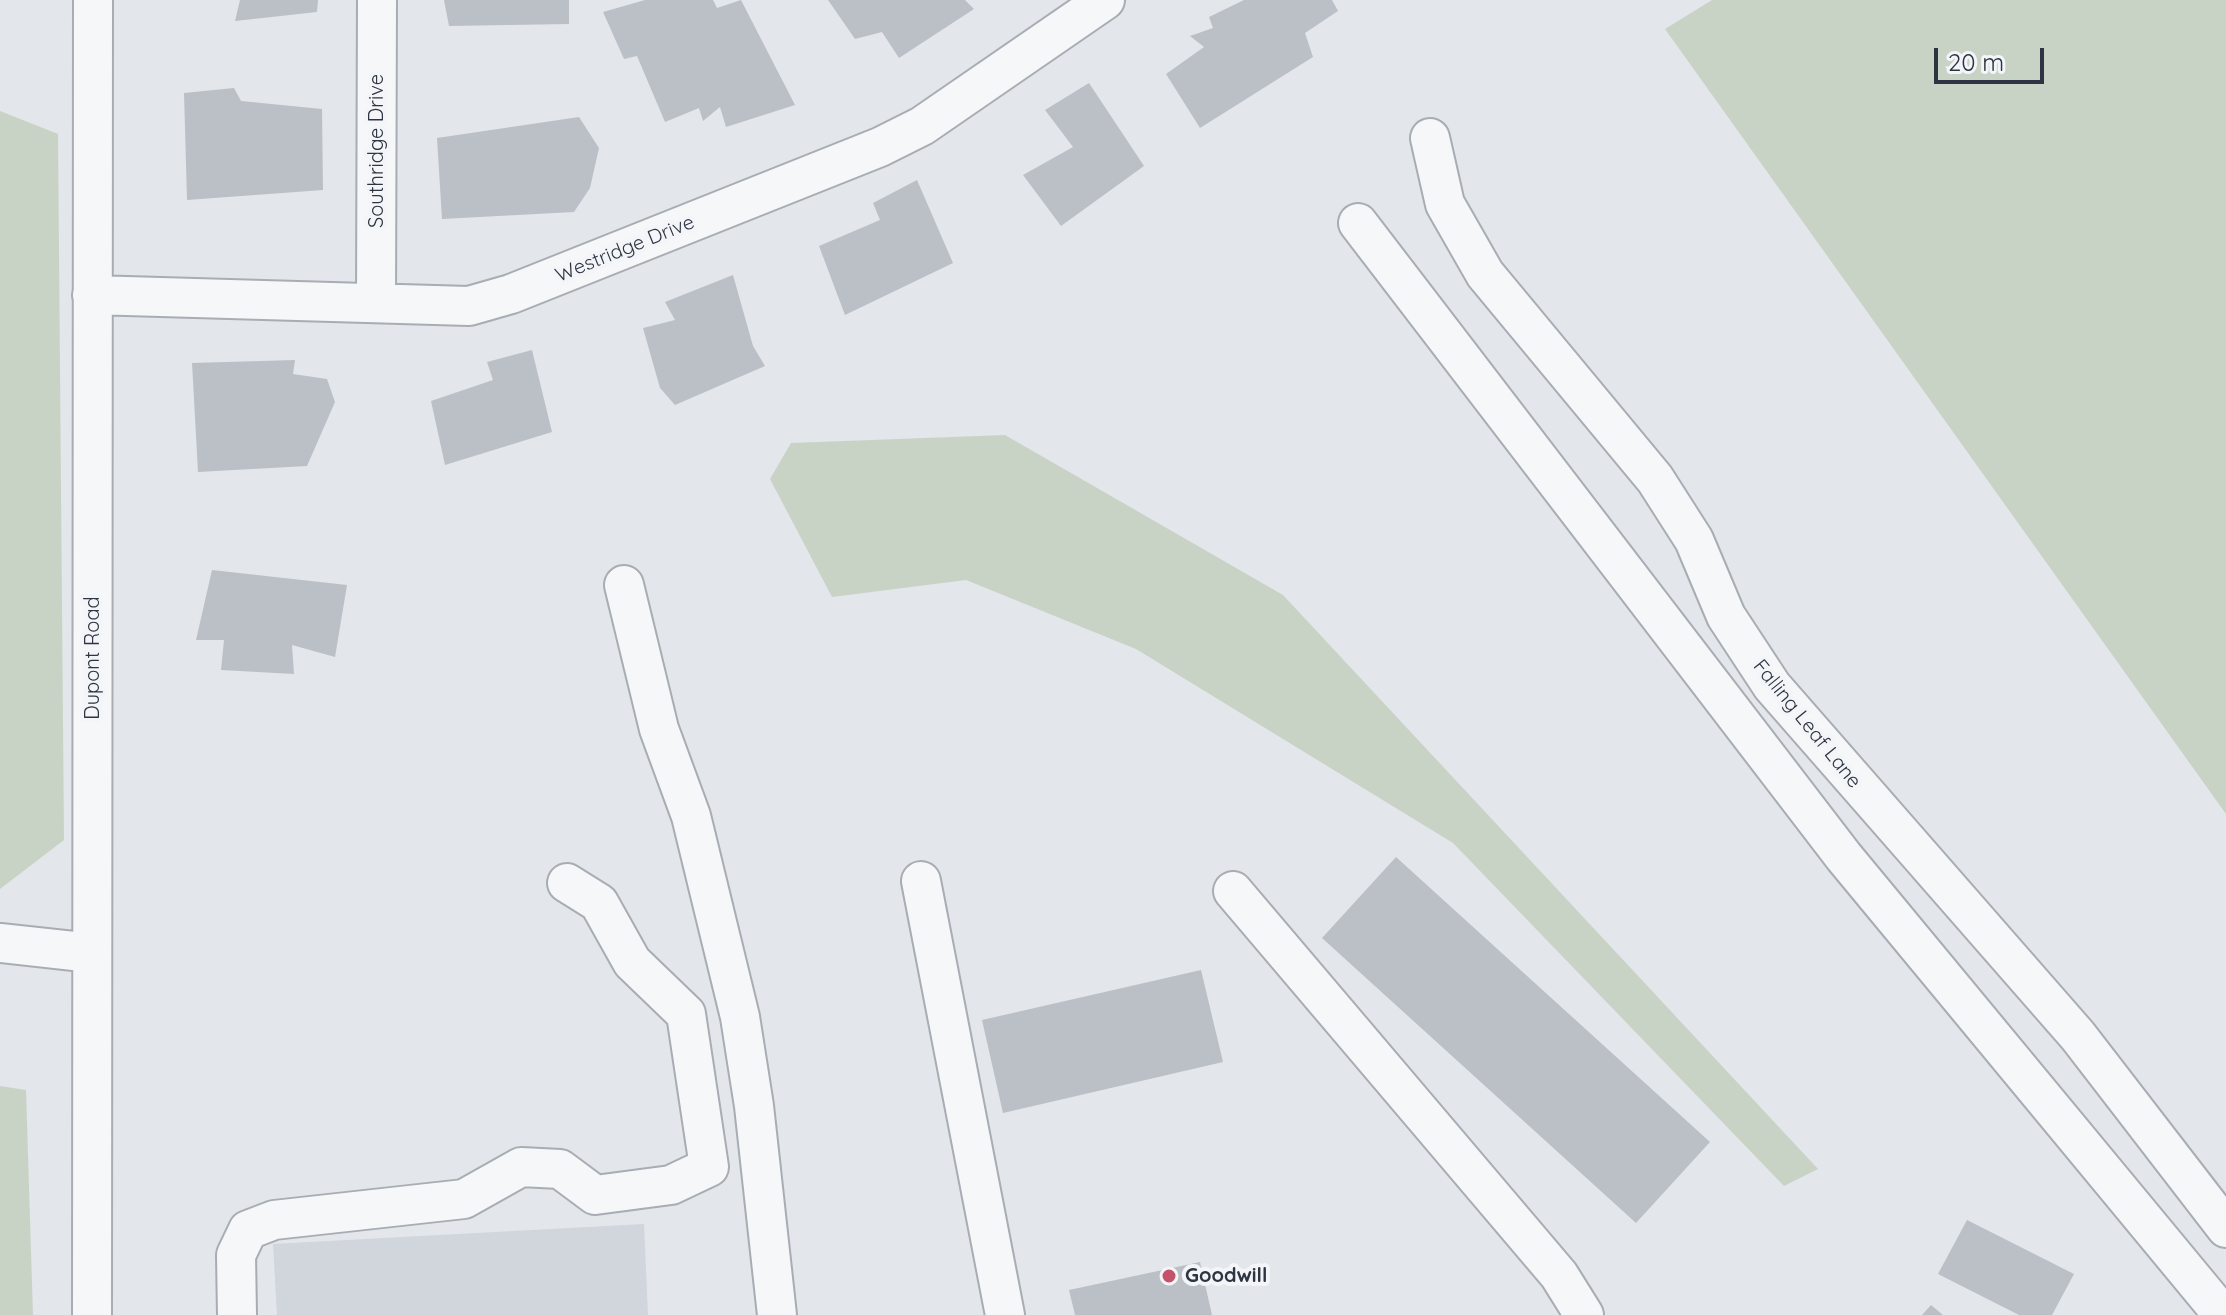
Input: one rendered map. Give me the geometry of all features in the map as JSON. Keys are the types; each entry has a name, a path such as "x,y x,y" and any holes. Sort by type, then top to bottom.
{"street":[{"name":"Dupont Road","path":"92,1315 93,0"},
{"name":"Southridge Drive","path":"376,302 377,0"},
{"name":"Westridge Drive","path":"92,295 469,306 511,294 880,147 922,126 1105,0"},
{"name":"Falling Leaf Lane","path":"1430,138 1445,204 1485,274 1655,479 1694,540 1726,616 1772,686 2078,1036 2226,1228"},
{"path":"1358,223 1844,857 2223,1315"},
{"path":"624,585 659,729 691,816 740,1017 754,1106 777,1315"},
{"path":"921,881 1005,1315"},
{"path":"237,1315 236,1255 248,1230 274,1220 464,1199 521,1167 560,1169 595,1195 671,1185 709,1167 686,1014 632,962 599,903 567,883"},
{"path":"1233,891 1559,1275 1584,1315"},
{"path":"0,943 92,953"}],"shaded area":[{"path":"644,1224 648,1315 277,1315 273,1244"}],"green space":[{"path":"1712,0 2226,0 2226,814 1665,29"},
{"path":"0,111 58,134 64,840 0,889"},
{"path":"1005,435 1283,595 1818,1169 1784,1186 1453,843 1136,649 966,580 832,597 770,479 791,443"},
{"path":"0,1086 26,1090 33,1315 0,1315"}],"building":[{"path":"240,0 318,0 317,12 235,21"},
{"path":"444,0 569,0 569,24 449,26"},
{"path":"645,0 713,0 717,8 741,0 795,105 726,127 720,107 703,121 699,108 665,122 637,56 624,59 603,12"},
{"path":"828,0 965,0 974,9 899,58 882,32 855,39"},
{"path":"1244,0 1332,0 1338,11 1305,33 1313,57 1200,128 1166,74 1204,47 1190,36 1213,28 1209,17"},
{"path":"1089,83 1144,166 1061,226 1023,175 1073,147 1045,110"},
{"path":"234,88 241,101 322,109 323,190 187,200 184,93"},
{"path":"579,117 599,148 590,188 574,212 442,219 437,138"},
{"path":"917,180 953,263 845,315 819,246 880,220 873,203"},
{"path":"733,275 753,346 765,366 675,405 660,388 643,328 675,320 665,302"},
{"path":"532,350 552,432 445,465 431,401 493,380 487,362"},
{"path":"295,360 293,374 327,379 335,402 307,466 198,472 192,363"},
{"path":"212,570 347,585 335,657 292,645 294,674 221,670 224,640 196,640"},
{"path":"1396,857 1710,1142 1636,1223 1322,938"},
{"path":"1201,970 1223,1062 1003,1113 982,1020"},
{"path":"1967,1220 2074,1274 2052,1315 2019,1315 1938,1274"},
{"name":"Goodwill","path":"1200,1262 1212,1315 1075,1315 1069,1290"},
{"path":"1931,1305 1943,1315 1922,1315"}],"place":[{"name":"Goodwill","path":"1169,1276"}]}
